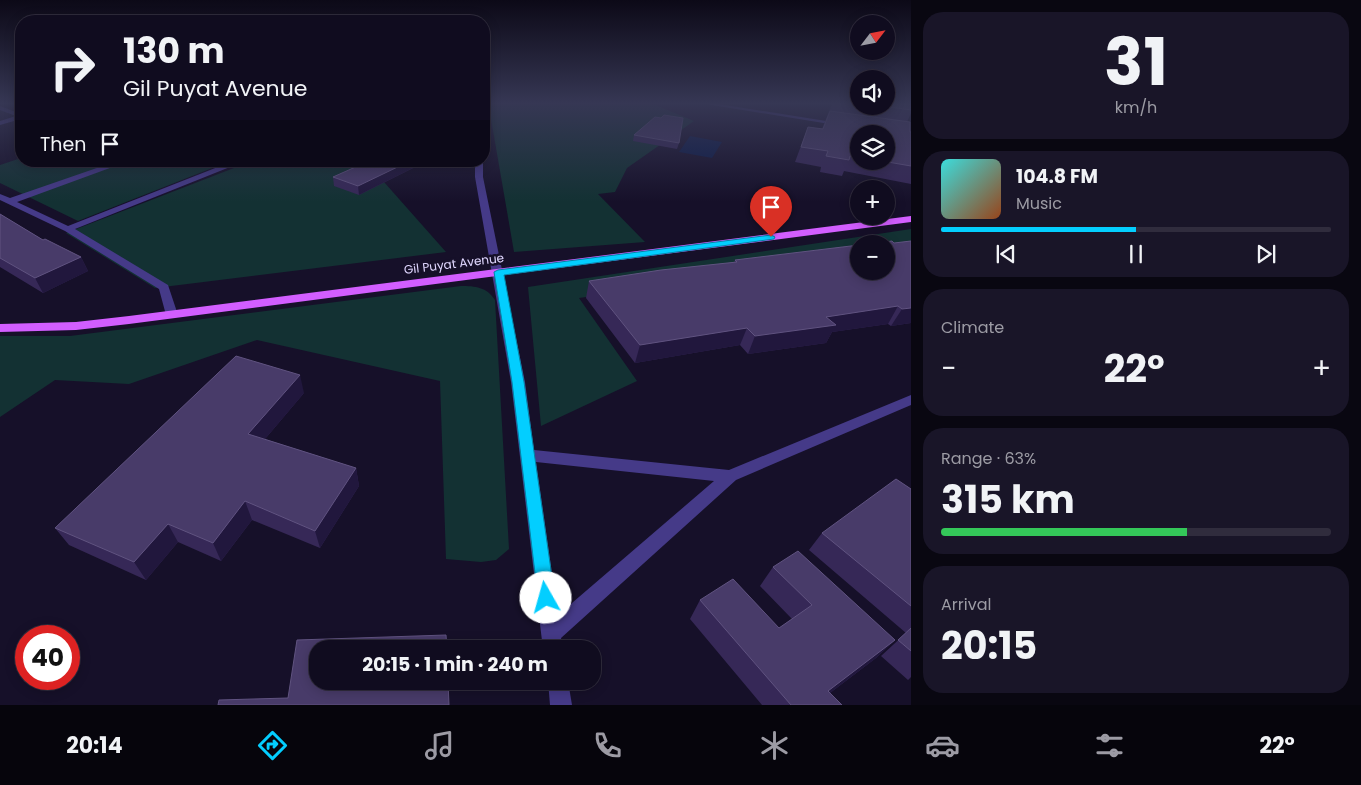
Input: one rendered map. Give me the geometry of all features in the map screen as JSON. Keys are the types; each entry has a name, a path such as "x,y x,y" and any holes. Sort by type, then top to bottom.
{"main road":[{"name":"Gil Puyat Avenue","path":"0,328 76,326 172,315 911,219"}],"street":[{"path":"4,200 106,167"},
{"path":"68,229 226,167"},
{"path":"479,167 479,177 518,382 552,640"},
{"path":"4,200 68,229 167,289 172,315"},
{"path":"554,640 730,476 911,400"},
{"path":"528,455 730,476"},
{"path":"559,690 561,705"}],"green space":[{"path":"494,137 671,137 627,168 615,192 598,194 645,242 514,252"},
{"path":"15,160 15,167 215,167 78,221 0,183 0,165"},
{"path":"236,167 382,167 384,182 446,252 155,288 66,233"},
{"path":"911,229 911,247 895,245 895,235 871,235"},
{"path":"850,238 850,259 579,298 637,381 541,426 528,287"},
{"path":"461,286 480,288 488,292 495,300 509,549 496,560 481,562 446,559 440,381 257,340 129,384 55,380 0,417 0,336 70,336"}],"water":[{"path":"689,137 722,142 712,158 679,152"}],"building":[{"path":"645,137 680,137 679,143"},
{"path":"805,137 850,137 849,160 826,156 828,151 801,147"},
{"path":"895,137 911,137 911,166 895,163"},
{"path":"356,167 398,167 358,186 333,177"},
{"path":"0,214 43,240 45,239 81,257 35,278 0,258"},
{"path":"911,241 911,308 902,309 898,306 826,317 836,325 755,336 747,328 640,345 589,281 661,270 737,262 735,260 850,246 850,280 895,280 895,243"},
{"path":"236,356 300,375 248,434 356,468 315,531 245,501 213,543 168,524 134,562 55,528"},
{"path":"896,479 911,489 911,606 822,533"},
{"path":"798,551 895,640 828,691 842,705 791,705 700,600 733,579 779,628 812,605 773,567"},
{"path":"911,628 911,651 898,640"},
{"path":"446,635 446,640 309,640 309,690 448,690 449,705 218,705 219,700 288,698 297,640"}],"route":[{"path":"546,598 518,382 498,272 771,237"}]}
